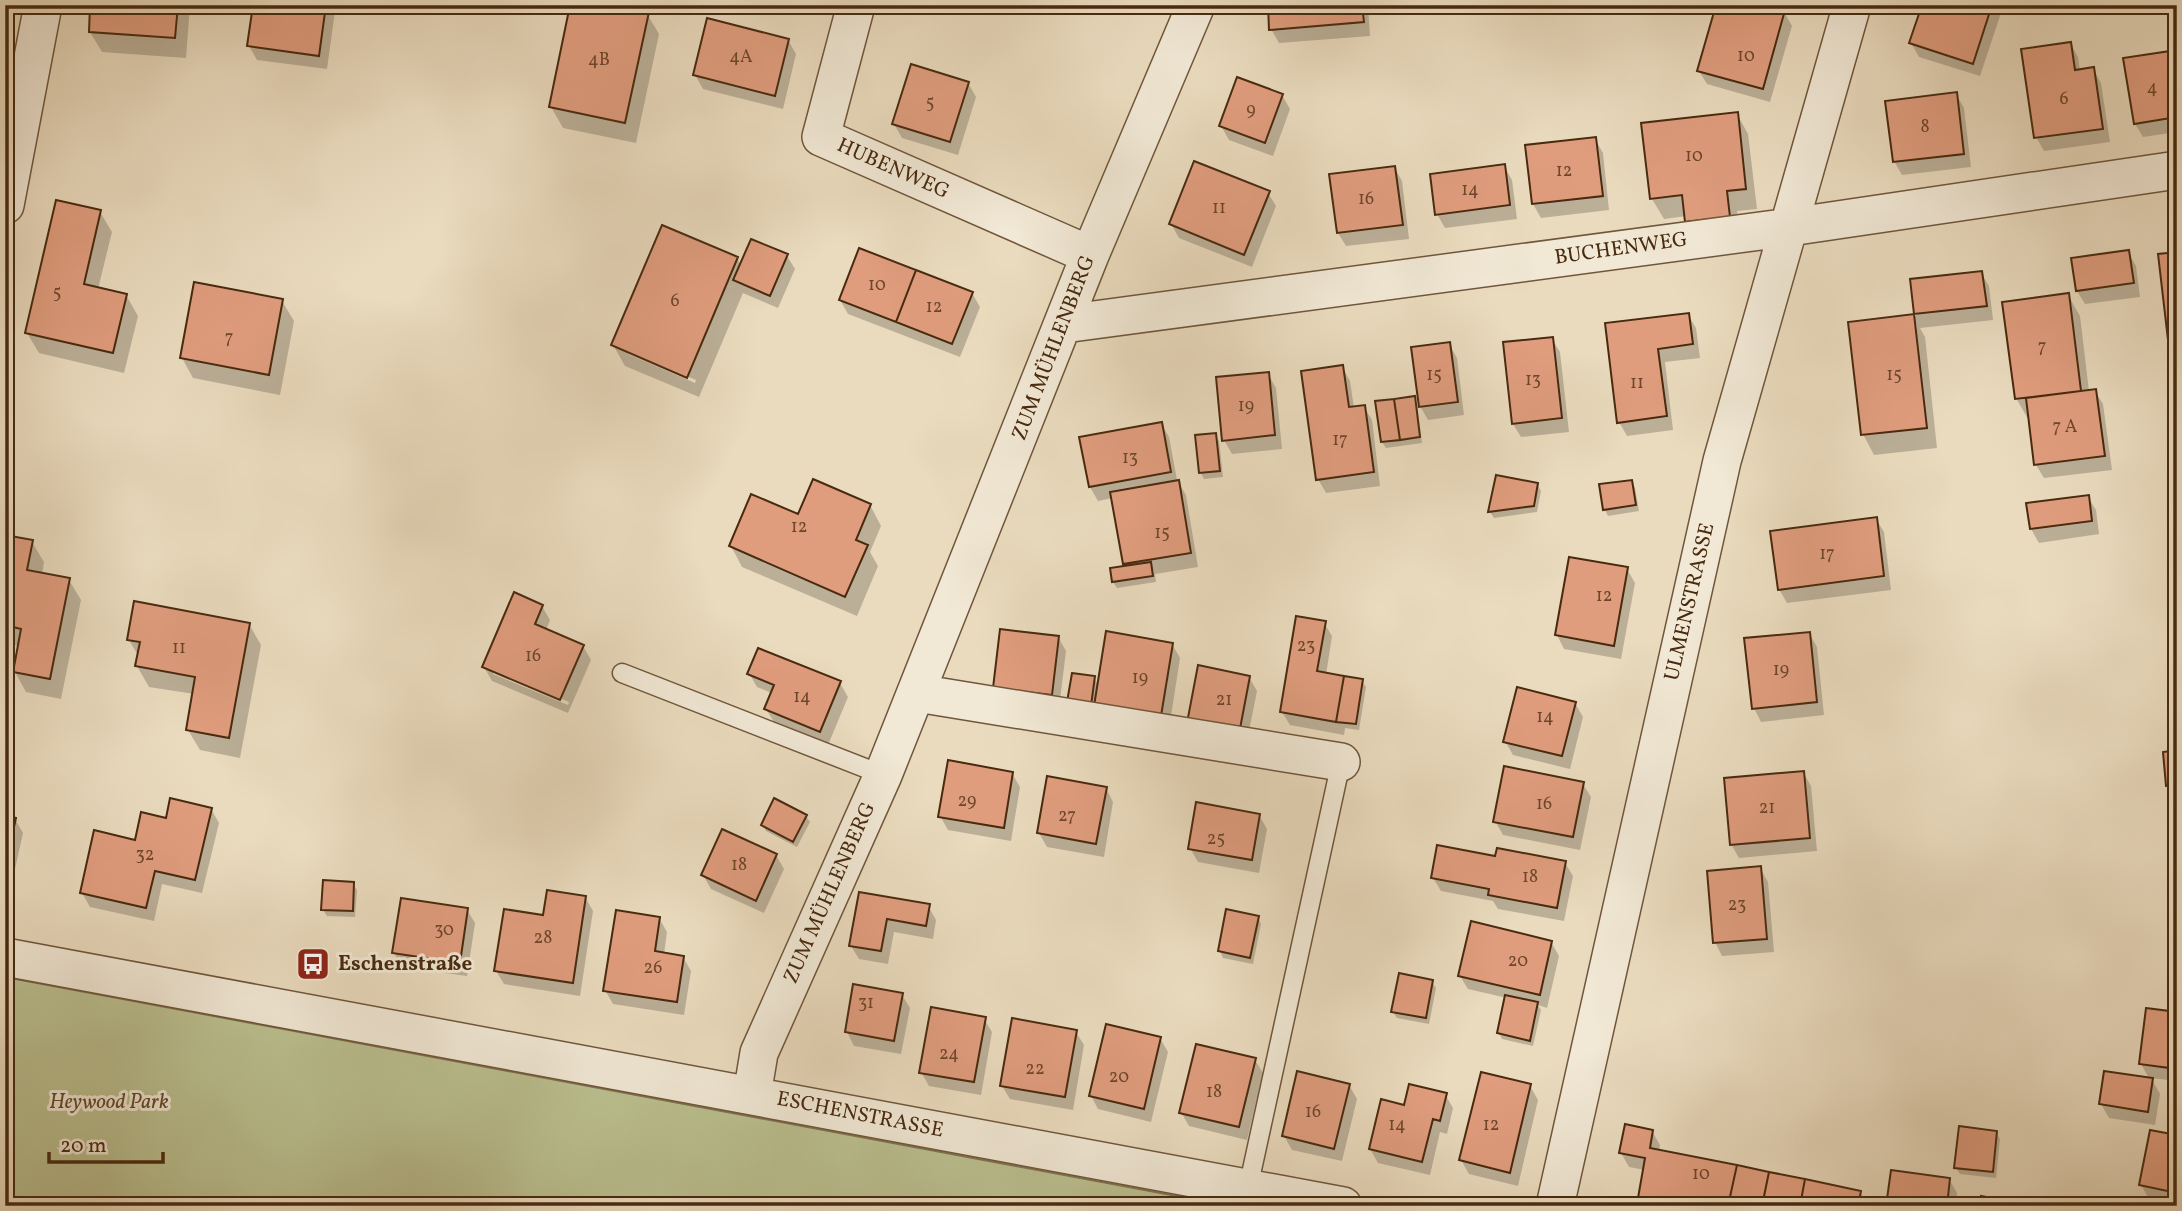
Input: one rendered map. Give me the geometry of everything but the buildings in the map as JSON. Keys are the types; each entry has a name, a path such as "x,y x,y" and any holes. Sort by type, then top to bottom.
{"street":[{"path":"5,205 43,5"},
{"name":"HUBENWEG","path":"856,5 821,137 1090,255"},
{"name":"ZUM MÜHLENBERG","path":"752,1095 759,1053 883,775 1090,255 1196,5"},
{"name":"ULMENSTRASSE","path":"1555,1206 1722,461 1852,5"},
{"name":"BUCHENWEG","path":"1064,324 1790,227 2177,170"},
{"path":"916,694 1341,762"},
{"name":"ESCHENSTRASSE","path":"5,957 1343,1206"}],"lane":[{"path":"622,673 883,775"},
{"path":"1248,1188 1341,762"}],"green space":[{"name":"Heywood Park","path":"5,977 1230,1206 5,1206"}],"place":[{"name":"Eschenstraße","path":"313,964"}]}
